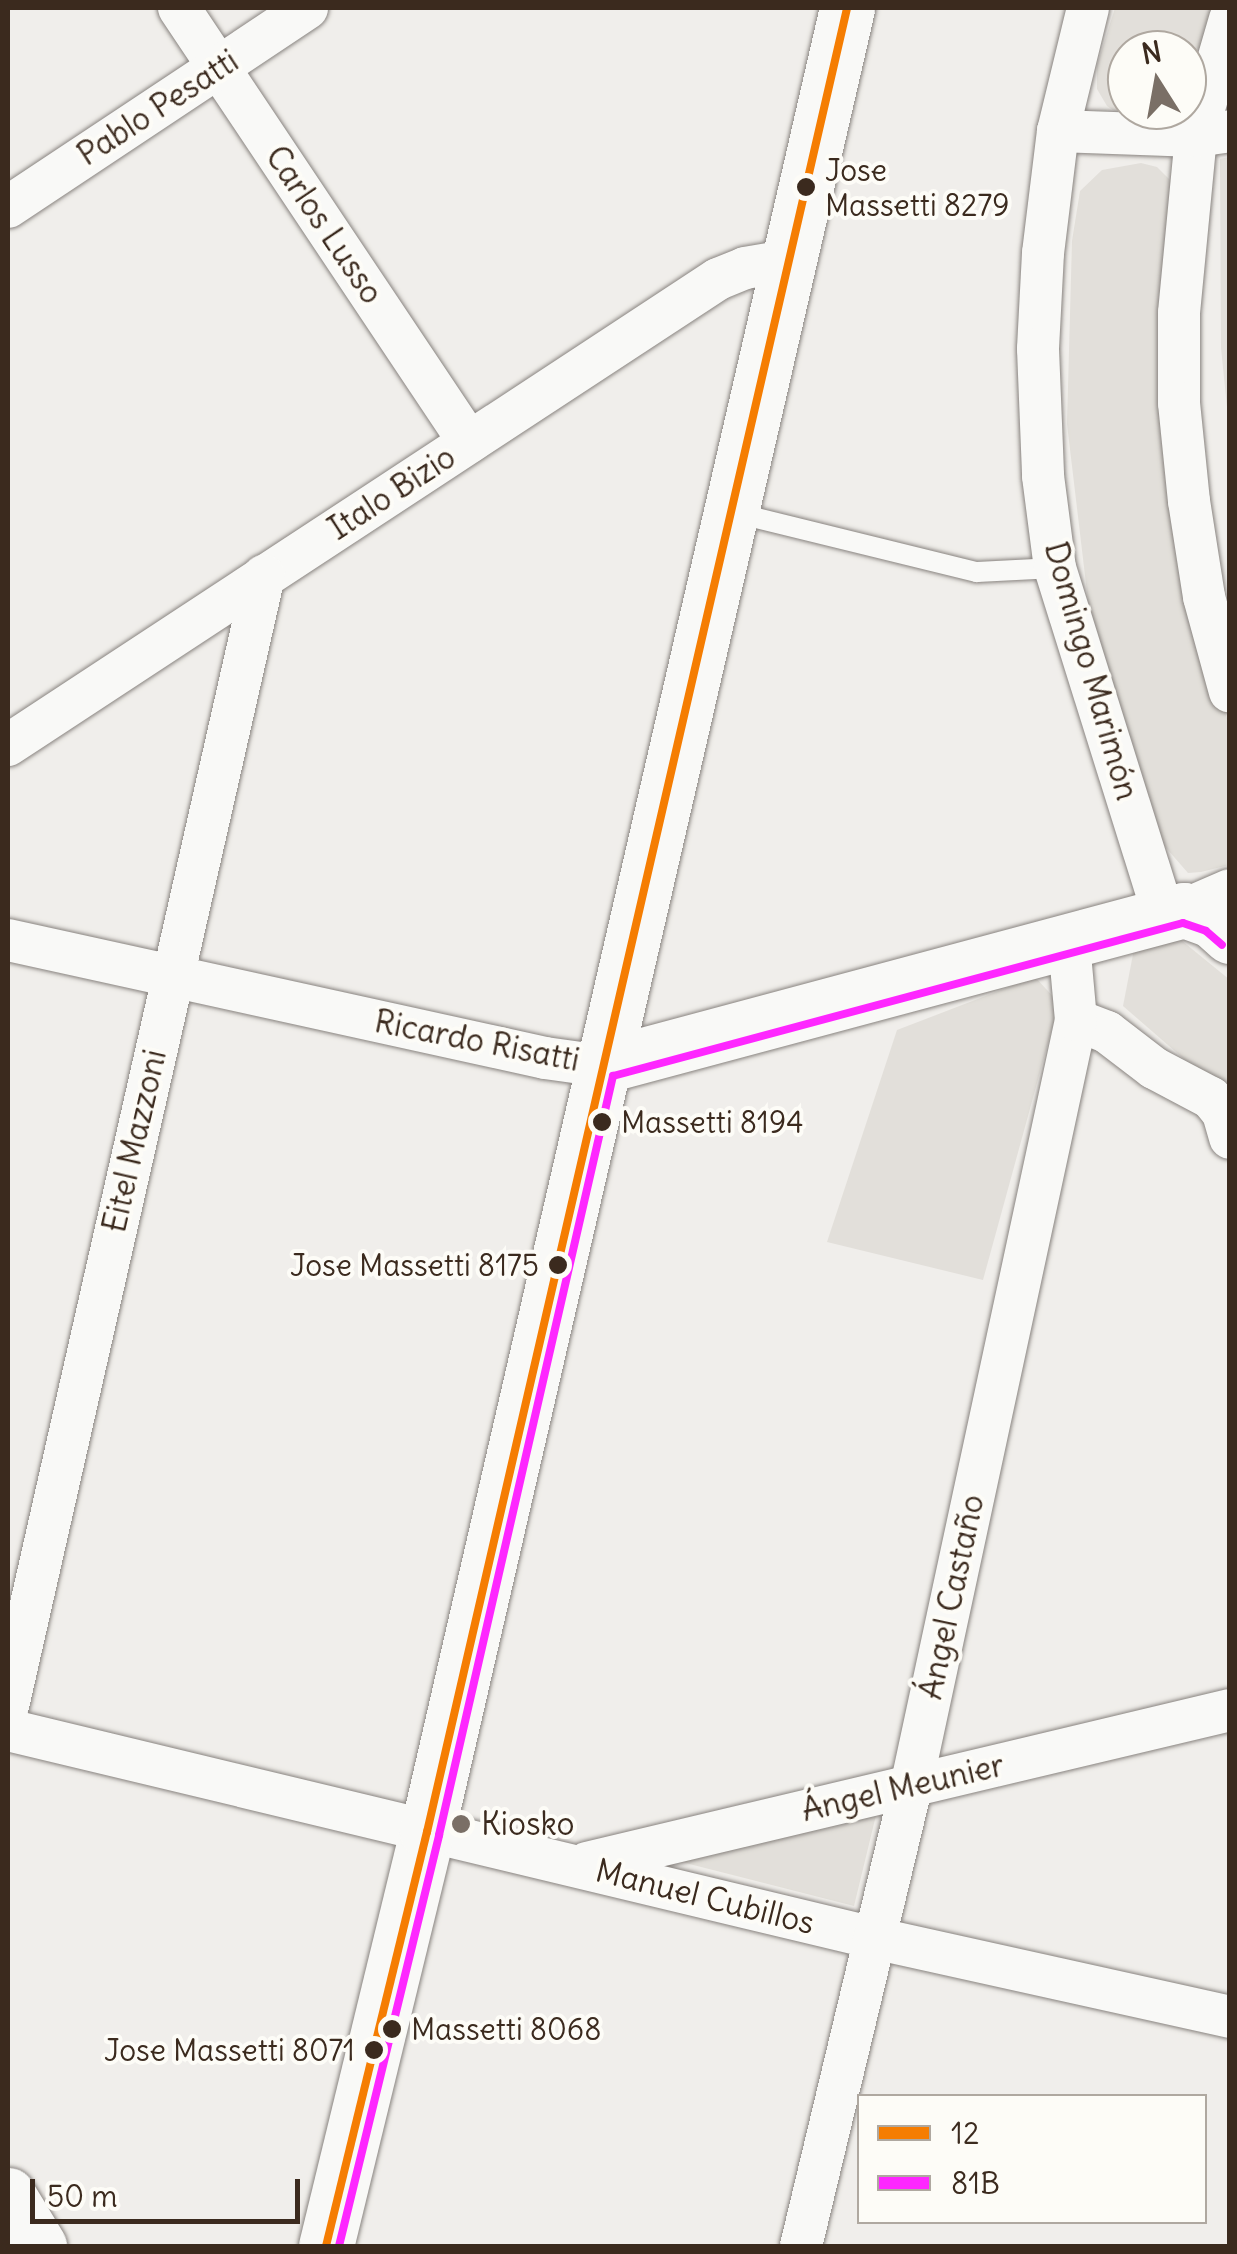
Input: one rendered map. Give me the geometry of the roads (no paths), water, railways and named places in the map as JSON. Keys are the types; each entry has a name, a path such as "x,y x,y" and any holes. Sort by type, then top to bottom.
{"main road":[{"path":"326,2246 428,1832 786,261 848,8"},
{"name":"Ricardo Risatti","path":"602,1066 1070,943 1202,913"},
{"path":"8,2195 40,2246"}],"street":[{"name":"Carlos Lusso","path":"179,8 469,442"},
{"name":"Pablo Pesatti","path":"8,207 307,8"},
{"name":"Domingo Marimón","path":"1088,8 1058,131 1042,253 1038,349 1043,476 1055,568 1202,913"},
{"path":"1230,20 1179,314 1179,403 1204,597 1230,692"},
{"path":"1058,131 1213,134"},
{"name":"Italo Bizio","path":"8,746 718,279 745,268 786,261"},
{"name":"Eitel Mazzoni","path":"8,1706 264,576"},
{"name":"Ricardo Risatti","path":"8,940 545,1058 602,1066"},
{"name":"Ángel Castaño","path":"801,2246 911,1786 1076,1020 1070,943"},
{"path":"1076,1020 1107,1032 1154,1068 1211,1098 1224,1113 1230,1138"},
{"name":"Ángel Meunier","path":"576,1866 1230,1710"},
{"name":"Manuel Cubillos","path":"8,1730 874,1938 1230,2017"}],"lane":[{"path":"730,512 978,572 1055,568"}],"place":[{"name":"Jose Massetti 8279","path":"806,187"},
{"name":"Massetti 8194","path":"602,1122"},
{"name":"Jose Massetti 8175","path":"558,1265"},
{"name":"Kiosko","path":"461,1824"},
{"name":"Massetti 8068","path":"392,2029"},
{"name":"Jose Massetti 8071","path":"374,2050"}]}
